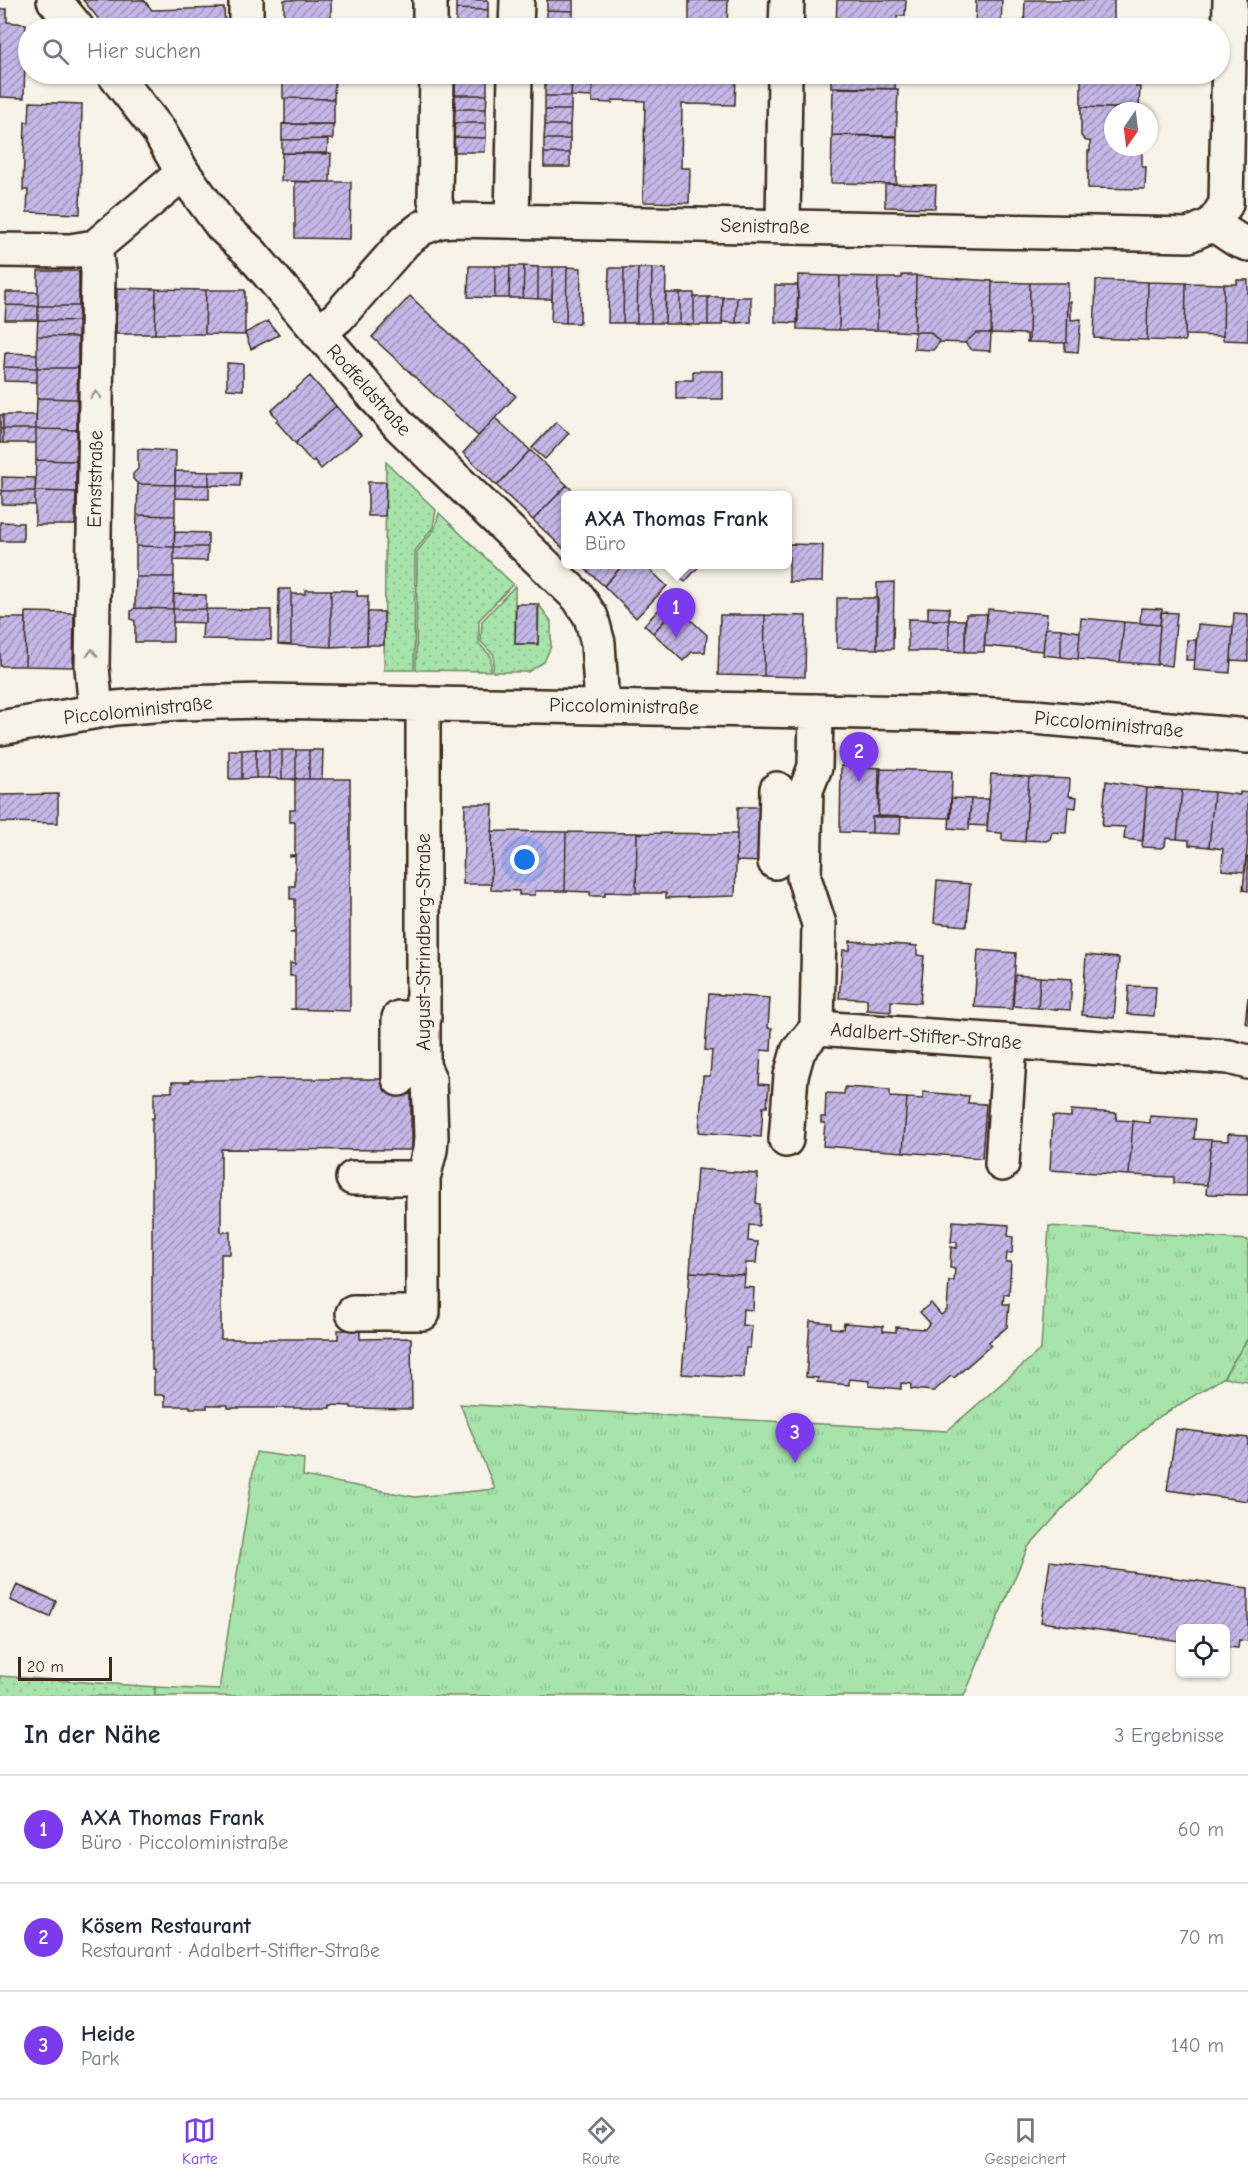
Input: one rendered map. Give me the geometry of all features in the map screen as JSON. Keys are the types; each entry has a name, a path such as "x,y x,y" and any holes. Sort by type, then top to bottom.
{"street":[{"path":"54,0 69,18"},
{"path":"246,0 246,18"},
{"path":"430,0 430,18"},
{"path":"516,18 517,0"},
{"path":"786,18 787,0"},
{"path":"1230,0 1230,18"},
{"name":"Rodfeldstraße","path":"122,84 159,131 183,173 222,226 250,252 400,426 578,597 591,617 598,642 602,706"},
{"path":"437,84 435,200 440,221"},
{"path":"512,221 515,84"},
{"path":"783,226 785,84"},
{"path":"1228,84 1226,204 1213,224 1237,240 1248,244"},
{"path":"0,250 70,251 95,247 183,173"},
{"name":"Senistraße","path":"319,333 338,317 405,241 422,228 440,221 1189,235 1213,224"},
{"name":"Ernststraße","path":"95,247 98,271 92,667 96,711"},
{"name":"Piccoloministraße","path":"0,728 96,711 179,703 423,703 1023,716 1248,736"},
{"name":"August-Strindberg-Straße","path":"353,1313 423,1313 423,1179 431,1137 429,1078 423,1052 423,703"},
{"name":"Adalbert-Stifter-Straße","path":"816,711 815,767 790,828 819,924 817,1028 1229,1057 1248,1062"},
{"path":"775,862 790,828 777,789"},
{"path":"786,1140 791,1076 798,1051 817,1028"},
{"path":"1002,1164 1010,1042"},
{"path":"353,1178 423,1179"}],"green space":[{"path":"386,462 436,510 433,527 415,551 414,670 384,670"},
{"path":"439,513 513,584 479,620 479,644 491,656 491,671 416,670 417,552 435,528"},
{"path":"515,586 515,644 538,645 539,605 551,621 551,646 544,662 528,672 493,672 494,655 481,642 482,621"},
{"path":"1049,1226 1248,1240 1248,1338 1223,1378 1154,1420 1100,1468 1028,1547 964,1696 155,1696 155,1687 219,1690 256,1452 304,1459 303,1476 415,1497 495,1489 460,1404 947,1431 1041,1349"},
{"path":"1248,1338 1248,1381 1223,1378"},
{"path":"0,1676 155,1687 155,1696 0,1696"}],"building":[{"path":"83,0 144,0 152,10 224,8 224,18 98,18"},
{"path":"284,0 331,0 331,18 284,18"},
{"path":"456,0 488,0 488,10 456,9"},
{"path":"547,0 573,0 573,11 547,10"},
{"path":"689,0 728,0 727,18 689,18"},
{"path":"837,0 906,0 905,16 836,18"},
{"path":"976,0 1002,0 1001,18 975,18"},
{"path":"1025,0 1114,0 1114,18 1024,18"},
{"path":"0,9 7,9 7,22 18,23 18,84 24,84 24,98 0,97"},
{"path":"456,9 488,10 488,18 456,18"},
{"path":"547,10 573,11 573,18 547,18"},
{"path":"283,84 335,84 334,99 283,98"},
{"path":"455,84 487,84 487,95 455,95"},
{"path":"545,84 572,84 571,96 545,96"},
{"path":"572,84 592,84 592,97 571,96"},
{"path":"592,84 736,84 735,105 682,104 681,168 690,168 689,203 643,202 645,101 592,102"},
{"path":"831,84 895,84 895,89 831,88"},
{"path":"1081,84 1136,84 1136,87 1140,87 1139,102 1104,102 1104,108 1081,107"},
{"path":"833,87 898,89 896,137 832,135"},
{"path":"455,95 487,95 486,109 455,109"},
{"path":"545,96 571,96 571,110 545,110"},
{"path":"283,98 334,99 334,124 282,124 285,123 285,99"},
{"path":"30,102 82,104 80,214 27,212 28,190 23,190 25,122 29,122"},
{"path":"1081,107 1104,108 1104,156 1142,156 1142,167 1146,167 1145,189 1088,188 1090,141 1086,141 1081,136"},
{"path":"455,109 486,109 486,123 454,123"},
{"path":"545,110 571,110 570,125 545,125"},
{"path":"454,123 486,123 486,138 454,137"},
{"path":"282,124 333,125 333,139 282,140"},
{"path":"545,125 570,125 570,139 544,139"},
{"path":"832,135 897,136 896,184 831,183"},
{"path":"454,137 486,138 485,152 455,152"},
{"path":"328,139 327,154 282,153 282,140"},
{"path":"544,139 570,139 570,153 544,153"},
{"path":"282,153 331,153 330,182 281,181"},
{"path":"544,153 570,153 570,167 544,167"},
{"path":"295,182 351,182 350,239 295,238"},
{"path":"885,184 936,185 935,208 885,207"},
{"path":"469,266 495,266 495,298 468,297"},
{"path":"495,266 510,266 509,298 495,298"},
{"path":"510,266 524,266 523,298 509,298"},
{"path":"524,266 538,267 538,299 523,298"},
{"path":"538,267 553,267 552,299 538,299"},
{"path":"553,267 567,267 566,323 551,322"},
{"path":"567,267 581,268 580,323 566,323"},
{"path":"609,268 624,268 623,323 608,323"},
{"path":"624,268 638,268 637,323 623,323"},
{"path":"638,268 652,268 651,323 637,323"},
{"path":"652,268 666,269 665,323 651,323"},
{"path":"38,271 79,271 79,306 38,306"},
{"path":"798,275 840,276 839,330 797,329"},
{"path":"902,275 916,275 915,332 877,330 878,278 902,278"},
{"path":"840,276 878,277 877,330 839,330"},
{"path":"916,276 992,281 991,333 976,333 965,343 940,342 930,332 915,332"},
{"path":"1096,280 1148,282 1147,340 1094,338"},
{"path":"1237,280 1248,280 1248,341 1223,340 1224,284 1237,284"},
{"path":"992,282 1030,283 1029,342 1027,342 1027,334 991,333"},
{"path":"1148,282 1186,283 1185,341 1147,340"},
{"path":"1030,283 1068,283 1067,343 1029,342"},
{"path":"1186,283 1224,284 1223,336 1185,335"},
{"path":"775,285 798,285 798,323 775,322"},
{"path":"117,288 156,289 155,334 116,334"},
{"path":"156,289 206,290 205,334 155,334"},
{"path":"206,290 245,290 245,335 205,334"},
{"path":"6,292 38,292 38,306 6,305"},
{"path":"666,293 680,293 680,324 665,324"},
{"path":"680,293 694,293 694,325 680,324"},
{"path":"410,296 516,396 478,436 372,337"},
{"path":"694,297 708,297 708,325 694,325"},
{"path":"708,297 723,297 722,325 708,325"},
{"path":"723,297 737,297 736,323 722,322"},
{"path":"737,297 751,297 751,322 736,323"},
{"path":"1068,302 1071,302 1071,320 1081,319 1078,352 1065,351"},
{"path":"6,305 38,306 38,320 5,320"},
{"path":"38,306 79,306 78,321 38,320"},
{"path":"38,320 78,321 78,337 37,336"},
{"path":"268,321 279,335 251,349 245,333"},
{"path":"915,332 930,332 940,342 933,350 914,349"},
{"path":"976,333 991,333 990,351 972,350 965,343"},
{"path":"37,336 78,337 78,368 37,368"},
{"path":"5,353 37,354 37,368 4,367"},
{"path":"227,363 243,364 243,390 227,389"},
{"path":"4,367 37,368 37,382 4,381"},
{"path":"37,368 78,368 77,399 37,398"},
{"path":"693,371 723,371 723,399 676,399 676,380 693,380"},
{"path":"310,376 336,406 296,444 276,421 278,419 271,411"},
{"path":"37,398 77,399 77,430 36,429"},
{"path":"336,406 361,435 321,469 296,444"},
{"path":"0,415 3,415 3,429 0,429"},
{"path":"3,415 36,415 36,429 3,429"},
{"path":"495,418 530,450 497,486 463,453"},
{"path":"556,422 569,433 545,459 532,448"},
{"path":"0,429 3,429 3,443 0,443"},
{"path":"3,429 36,429 36,443 3,443"},
{"path":"36,429 77,430 76,461 36,460"},
{"path":"138,449 176,451 175,485 138,484 133,479 133,474 138,469"},
{"path":"530,450 567,485 533,520 497,486"},
{"path":"36,460 76,461 76,492 35,491"},
{"path":"175,471 209,472 209,485 175,485"},
{"path":"209,472 241,472 240,486 209,485"},
{"path":"2,477 36,478 35,491 2,491"},
{"path":"368,482 386,482 385,516 368,516"},
{"path":"138,484 175,485 175,516 137,515"},
{"path":"175,485 209,485 209,499 175,498"},
{"path":"567,485 573,491 561,491"},
{"path":"2,491 35,491 35,505 2,504"},
{"path":"35,491 76,492 75,525 35,525"},
{"path":"561,491 561,546 533,520"},
{"path":"137,515 175,516 174,547 136,546"},
{"path":"0,522 23,523 23,541 0,541"},
{"path":"175,532 208,533 208,547 174,547"},
{"path":"792,544 823,545 822,582 789,582 789,569 792,569"},
{"path":"136,546 174,547 174,577 136,577"},
{"path":"174,547 208,547 207,561 174,560"},
{"path":"585,569 619,569 604,586"},
{"path":"619,569 649,569 667,586 636,618 604,586"},
{"path":"679,569 697,569 685,582 675,573"},
{"path":"136,577 174,577 173,609 135,608"},
{"path":"894,582 893,649 877,649 877,583"},
{"path":"279,589 291,589 291,645 278,644"},
{"path":"305,590 331,590 331,647 291,645 291,594 305,594"},
{"path":"331,590 357,591 357,596 368,596 367,645 331,647"},
{"path":"174,594 206,595 206,609 173,609"},
{"path":"837,598 878,598 877,649 837,648"},
{"path":"669,599 677,607 653,633 644,625"},
{"path":"516,604 538,604 538,644 515,644"},
{"path":"677,607 707,635 705,652 692,652 683,661 653,633"},
{"path":"928,607 949,608 949,620 928,620"},
{"path":"135,608 173,609 173,642 135,642 135,621 131,619 131,611"},
{"path":"1141,608 1162,609 1160,625 1140,623"},
{"path":"173,609 206,609 206,623 173,622"},
{"path":"206,609 271,610 271,640 202,639 203,623 206,623"},
{"path":"988,609 1047,614 1043,651 984,646"},
{"path":"26,612 74,613 73,667 25,666"},
{"path":"368,612 384,612 384,645 367,645"},
{"path":"1161,612 1177,613 1172,666 1157,664"},
{"path":"1234,613 1248,614 1248,661 1231,660"},
{"path":"966,614 987,614 984,652 965,652"},
{"path":"720,615 765,615 764,676 718,675"},
{"path":"765,615 806,616 805,677 764,676"},
{"path":"0,618 26,618 25,666 0,666"},
{"path":"1081,618 1124,622 1120,662 1078,659"},
{"path":"908,619 949,620 949,651 908,651"},
{"path":"949,620 965,620 965,652 949,651"},
{"path":"1124,622 1160,625 1157,665 1120,662"},
{"path":"1198,624 1233,627 1230,673 1194,670"},
{"path":"1045,628 1061,629 1061,657 1043,655"},
{"path":"1061,629 1080,632 1078,659 1061,657"},
{"path":"1187,640 1196,640 1195,660 1186,660"},
{"path":"256,749 269,750 269,778 256,778"},
{"path":"256,749 256,778 242,779 242,750"},
{"path":"229,750 242,750 242,779 229,779"},
{"path":"269,750 282,750 282,779 269,778"},
{"path":"282,750 296,750 296,779 282,779"},
{"path":"296,750 309,750 309,779 296,779"},
{"path":"309,750 323,750 322,779 309,779"},
{"path":"841,766 881,768 878,816 872,817 872,833 840,832"},
{"path":"879,769 952,771 951,818 878,816"},
{"path":"991,774 1029,777 1025,842 1002,840 1002,833 987,832"},
{"path":"1029,777 1070,779 1069,796 1077,797 1076,808 1068,807 1066,833 1052,832 1050,839 1046,841 1025,840"},
{"path":"290,779 350,779 350,1011 290,1009 295,1009 295,976 290,976 290,963 295,964 295,933 290,933 295,932 295,899 290,899 290,886 295,886 295,856 290,857 290,855 295,855 295,822 290,822 290,810 295,810 295,780"},
{"path":"1106,781 1147,788 1143,841 1124,839 1125,827 1102,826"},
{"path":"1147,788 1182,790 1177,839 1166,838 1165,846 1162,848 1142,847"},
{"path":"1182,790 1214,792 1209,847 1189,845 1189,840 1177,839"},
{"path":"1214,792 1240,795 1240,792 1248,793 1245,872 1222,870 1223,849 1209,847"},
{"path":"58,794 58,823 0,822 0,795"},
{"path":"951,798 971,799 969,830 949,828"},
{"path":"971,799 989,799 987,826 969,825"},
{"path":"465,804 493,804 491,884 463,884"},
{"path":"738,807 767,807 765,862 736,861"},
{"path":"872,817 901,817 900,834 872,833"},
{"path":"492,831 566,832 565,891 535,891 535,895 519,895 519,891 491,890"},
{"path":"566,832 637,833 636,893 605,892 605,896 590,896 590,892 565,891"},
{"path":"637,833 737,834 735,896 666,898 666,893 636,893"},
{"path":"1246,857 1248,857 1248,891 1243,890"},
{"path":"937,881 970,884 967,926 934,923"},
{"path":"850,941 917,946 917,955 924,956 920,1003 891,1001 891,1012 867,1010 867,999 839,998 843,950 850,950"},
{"path":"978,950 1016,953 1012,1009 974,1007"},
{"path":"1086,955 1119,958 1114,1018 1082,1015"},
{"path":"1015,975 1040,977 1038,1008 1013,1006"},
{"path":"1040,977 1072,979 1070,1010 1038,1008"},
{"path":"1129,986 1156,987 1154,1016 1127,1014"},
{"path":"709,994 770,998 768,1028 772,1028 771,1051 761,1050 759,1084 769,1085 767,1107 763,1107 761,1137 699,1132 703,1076 710,1076 712,1051 705,1050"},
{"path":"1248,997 1248,1024 1245,1023"},
{"path":"411,1079 411,1150 221,1149 221,1232 230,1232 230,1254 221,1254 221,1339 338,1339 338,1330 360,1330 360,1339 411,1338 412,1409 351,1408 351,1406 330,1405 330,1408 165,1406 165,1395 154,1395 154,1370 152,1370 152,1118 154,1118 154,1092 172,1092 172,1082 190,1082 190,1080"},
{"path":"845,1087 890,1090 890,1097 907,1098 903,1152 823,1146 825,1123 821,1123 821,1117 825,1117 826,1093 844,1094"},
{"path":"923,1092 969,1096 968,1103 986,1104 982,1158 903,1152 907,1098 923,1099"},
{"path":"1071,1110 1117,1113 1116,1120 1133,1121 1129,1175 1050,1170 1053,1116 1071,1117"},
{"path":"1150,1116 1196,1119 1194,1139 1211,1140 1207,1185 1174,1183 1174,1177 1129,1175 1133,1121 1150,1123"},
{"path":"1228,1134 1248,1135 1248,1195 1206,1194 1211,1140 1228,1141"},
{"path":"697,1169 758,1174 756,1203 760,1204 759,1226 749,1225 748,1241 758,1242 756,1263 746,1263 745,1275 690,1272"},
{"path":"953,1221 1009,1225 1008,1236 1013,1237 1012,1253 1007,1253 1006,1262 1011,1262 1009,1295 1004,1294 1003,1304 1009,1304 1007,1327 989,1342 991,1345 954,1378 951,1376 934,1391 911,1389 911,1384 901,1383 901,1389 869,1386 870,1381 849,1379 849,1385 817,1382 818,1378 806,1377 810,1321 831,1323 831,1328 843,1329 844,1323 883,1326 883,1331 896,1332 896,1327 925,1329 930,1323 920,1312 931,1303 941,1315 947,1310 949,1281 954,1281 955,1269 950,1268 951,1247 957,1248 957,1242 951,1242"},
{"path":"690,1272 745,1275 744,1287 754,1288 753,1310 743,1309 742,1325 752,1326 750,1348 746,1348 744,1378 682,1374"},
{"path":"1176,1429 1248,1438 1248,1501 1167,1490"},
{"path":"1050,1561 1248,1588 1248,1641 1239,1640 1238,1648 1230,1647 1230,1624 1176,1624 1176,1640 1041,1622"},
{"path":"17,1585 56,1601 50,1617 10,1600"}],"place":[{"name":"AXA Thomas Frank","path":"676,638"},
{"name":"Kösem Restaurant","path":"859,782"},
{"name":"Heide","path":"795,1463"}]}
